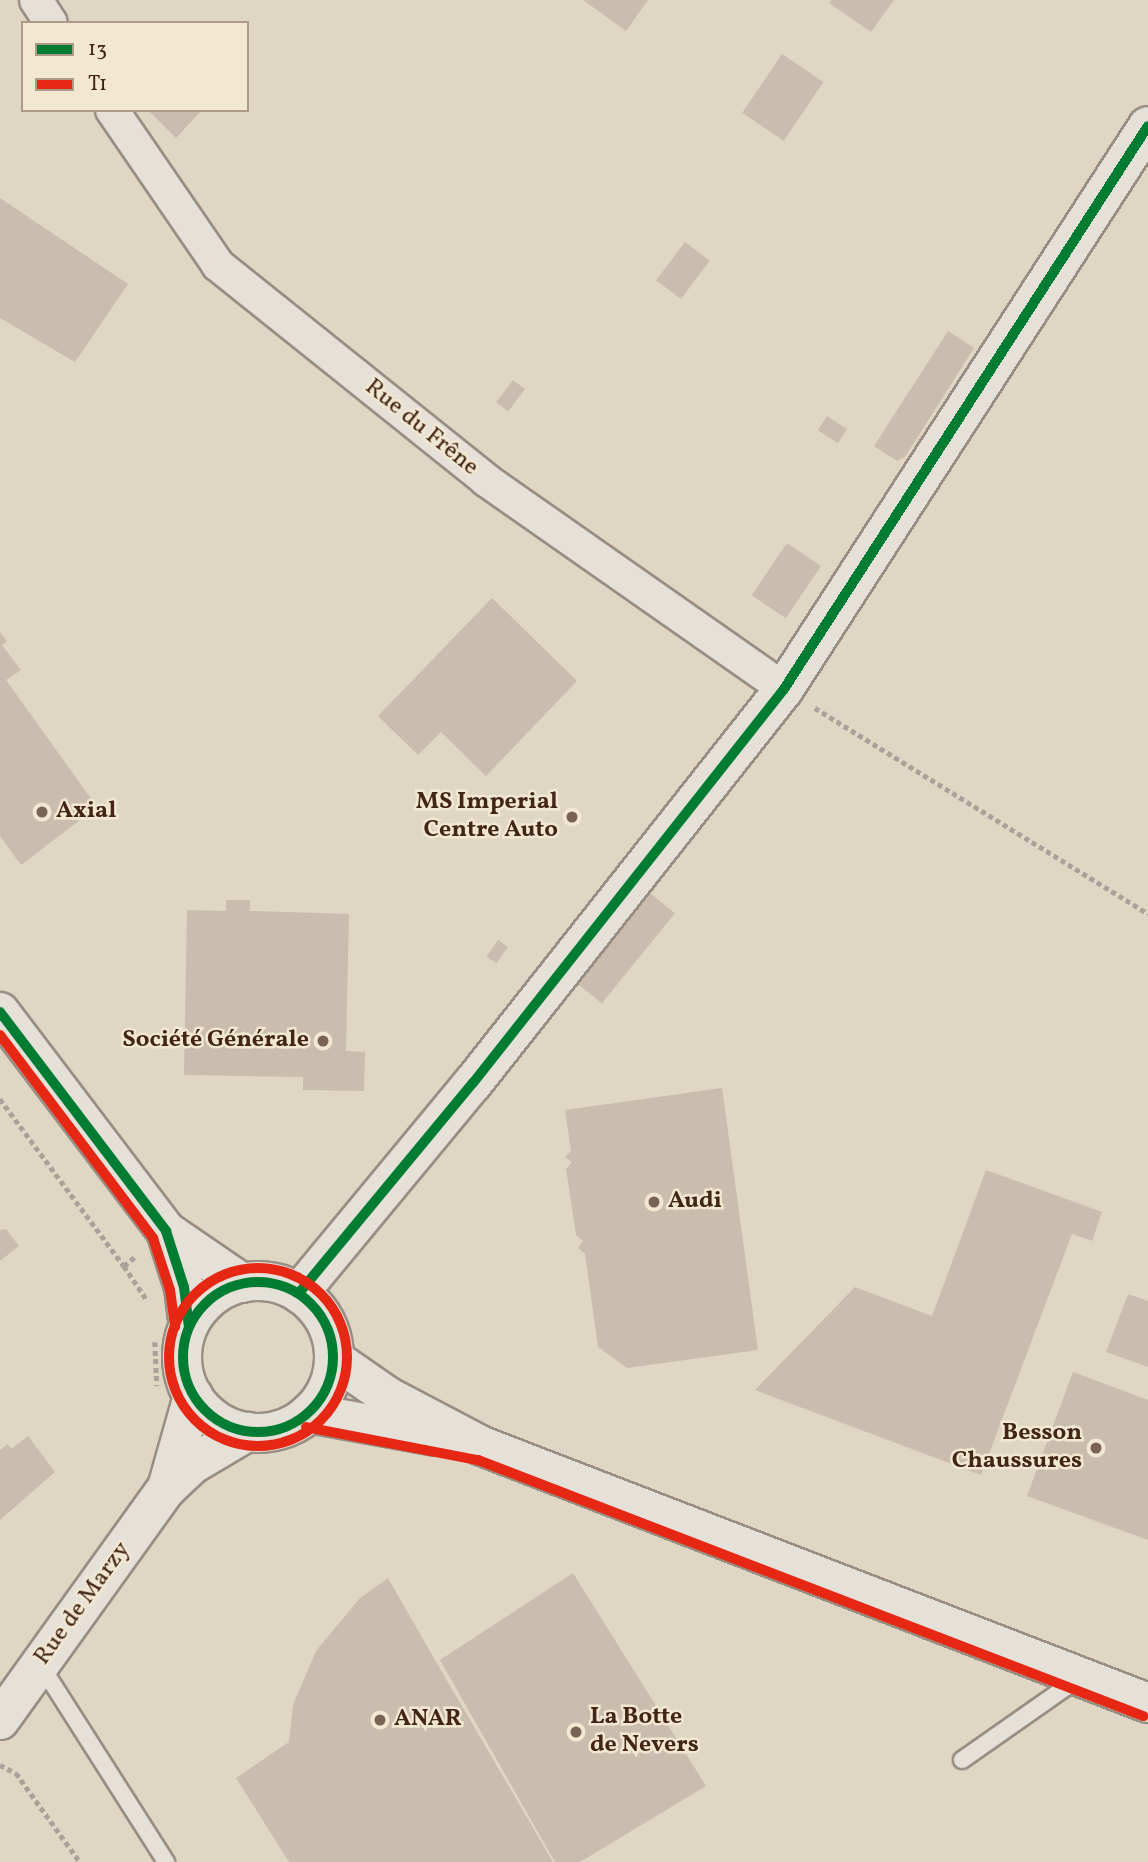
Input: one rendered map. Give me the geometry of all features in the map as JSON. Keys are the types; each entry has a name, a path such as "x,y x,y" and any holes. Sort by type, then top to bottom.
{"main road":[{"path":"299,1293 472,1083 784,689 1148,126"},
{"path":"0,1012 166,1231 242,1283"},
{"path":"166,1231 184,1287 172,1330 183,1349 183,1373 175,1396 247,1432 269,1432 309,1413 331,1379 334,1359 324,1322 299,1293 262,1281 242,1283 220,1291 172,1330"},
{"path":"334,1359 387,1396 482,1446 1148,1703"},
{"name":"Rue de Marzy","path":"167,1488 175,1396"},
{"path":"309,1413 482,1446"},
{"name":"Rue de Marzy","path":"0,1720 167,1488 193,1464 247,1432"}],"street":[{"path":"36,0 50,21"},
{"name":"Rue du Frêne","path":"113,112 219,265 486,480 784,689"}],"lane":[{"path":"40,1664 166,1862"},
{"path":"962,1760 1081,1677"}],"path":[{"path":"784,689 1148,914"},
{"path":"0,1100 124,1266 153,1311"},
{"path":"124,1266 166,1231"},
{"path":"172,1330 175,1396"},
{"path":"0,1765 16,1773 80,1862"}],"building":[{"path":"583,0 648,0 626,31"},
{"path":"831,0 894,0 871,32 829,3"},
{"path":"782,54 823,82 784,141 742,113"},
{"path":"150,112 200,112 176,138"},
{"path":"0,198 128,284 75,362 0,318"},
{"path":"685,242 710,261 681,299 656,280"},
{"path":"948,331 974,348 905,457 897,461 874,446"},
{"path":"513,380 525,389 508,411 496,402"},
{"path":"827,416 847,429 838,443 818,430"},
{"path":"787,543 821,566 786,618 752,595"},
{"path":"492,598 577,681 486,776 441,732 418,755 378,716"},
{"path":"0,632 7,641 2,645 21,670 6,680 97,807 21,865 0,836"},
{"path":"650,893 675,913 602,1003 577,983"},
{"path":"226,900 250,900 250,911 349,914 346,1051 365,1052 364,1091 303,1090 303,1077 184,1075 187,910 226,911"},
{"path":"498,940 508,947 496,963 487,956"},
{"name":"Audi","path":"722,1088 758,1350 627,1368 598,1347 585,1254 578,1248 583,1241 576,1235 566,1169 572,1162 565,1157 571,1151 565,1110"},
{"path":"986,1170 1102,1212 1092,1241 1072,1234 981,1475 755,1390 855,1287 932,1316"},
{"path":"6,1229 19,1246 0,1261 0,1230"},
{"path":"1128,1294 1148,1301 1148,1367 1106,1352"},
{"name":"Besson Chaussures","path":"1073,1372 1148,1400 1148,1540 1027,1496"},
{"path":"28,1436 55,1472 0,1520 0,1450 8,1444 11,1449"},
{"name":"La Botte de Nevers","path":"573,1573 706,1786 580,1862 555,1862 440,1660"},
{"name":"ANAR","path":"388,1578 553,1862 289,1862 236,1778 289,1742 293,1705 316,1651 360,1598"}],"transit line":[{"name":"13","path":"299,1293 473,1083 784,689 1148,126"},
{"name":"13","path":"0,1012 166,1231 184,1287 189,1325"},
{"name":"T1","path":"0,1035 153,1238 170,1290 175,1327"},
{"name":"T1","path":"258,1268 292,1274 321,1294 341,1323 347,1357 341,1391 321,1420 292,1440 258,1446 224,1440 195,1420 175,1391 169,1357 175,1323 195,1294 224,1274 258,1268"},
{"name":"13","path":"258,1282 287,1287 311,1304 328,1328 333,1357 328,1386 311,1410 287,1427 258,1432 229,1427 205,1410 188,1386 183,1357 188,1328 205,1304 229,1287 258,1282"},
{"name":"T1","path":"306,1427 478,1460 1143,1716"}],"place":[{"name":"Axial","path":"42,812"},
{"name":"MS Imperial Centre Auto","path":"572,817"},
{"name":"Société Générale","path":"323,1041"},
{"name":"Audi","path":"654,1202"},
{"name":"Besson Chaussures","path":"1096,1448"},
{"name":"ANAR","path":"380,1720"},
{"name":"La Botte de Nevers","path":"576,1732"}]}
